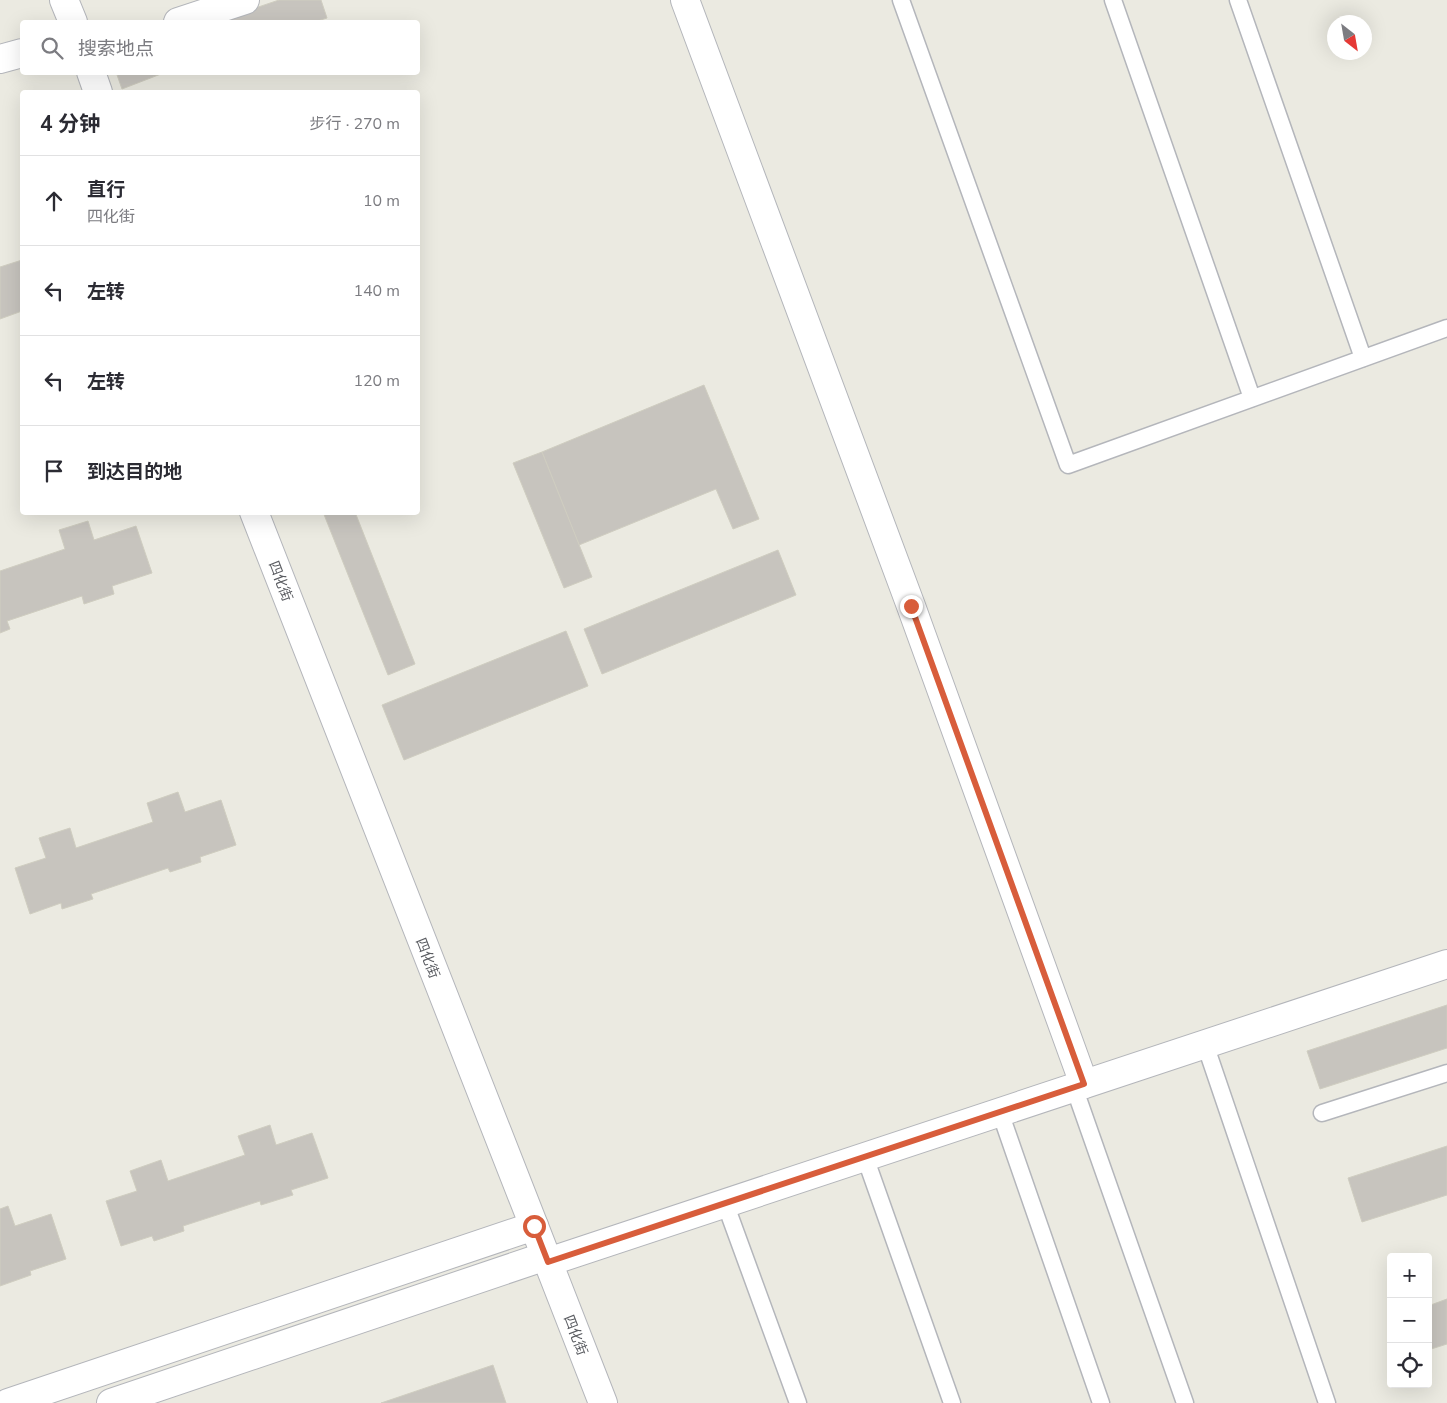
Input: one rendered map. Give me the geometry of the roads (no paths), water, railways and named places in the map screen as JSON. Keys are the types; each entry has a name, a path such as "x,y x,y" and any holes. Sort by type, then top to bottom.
{"street":[{"path":"64,0 72,20"},
{"path":"182,20 213,5 245,0"},
{"path":"685,0 908,596 1079,1086"},
{"path":"0,59 20,54"},
{"path":"92,75 97,90"},
{"name":"四化街","path":"255,515 603,1403"},
{"path":"111,1403 547,1259 865,1157 1447,964"},
{"path":"8,1403 534,1226"}],"lane":[{"path":"901,0 1068,466 1447,328"},
{"path":"1113,0 1252,398"},
{"path":"1238,0 1363,358"},
{"path":"1205,1044 1327,1403"},
{"path":"1322,1114 1447,1073"},
{"path":"1079,1086 1185,1403"},
{"path":"1000,1112 1101,1403"},
{"path":"865,1157 952,1403"},
{"path":"725,1203 798,1403"}]}
